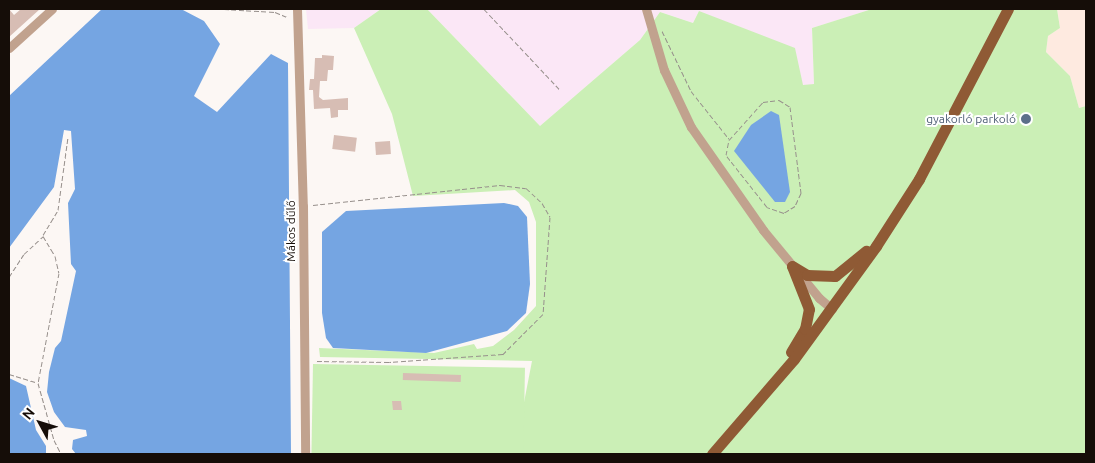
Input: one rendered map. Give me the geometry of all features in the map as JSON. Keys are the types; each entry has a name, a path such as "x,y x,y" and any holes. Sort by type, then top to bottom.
{"main road":[{"path":"712,454 764,395 847,289 862,261 898,213 968,90 1008,9"},
{"path":"792,266 823,278 842,274 862,261"},
{"path":"764,395 805,329 808,317 808,301 792,266"}],"street":[{"path":"9,48 52,9"},
{"name":"Mákos dűlő","path":"297,9 303,206 305,454"},
{"path":"646,9 664,70 692,127 792,266 832,308"}],"path":[{"path":"224,9 275,12 297,20"},
{"path":"484,9 559,89"},
{"path":"659,23 691,91 730,140"},
{"path":"779,100 790,107 801,192 796,206 784,213 768,207 726,155 730,140 763,102 779,100"},
{"path":"9,277 24,254 43,236 58,210 68,137"},
{"path":"303,206 500,185 526,188 542,203 550,217 544,314 503,354 472,358 389,362 303,361"},
{"path":"43,236 55,256 59,273 38,383 54,440 61,454"},
{"path":"9,374 38,383"}],"shaded area":[{"path":"306,9 381,9 354,28 308,29"},
{"path":"427,9 872,9 812,28 814,84 803,86 699,11 693,23 660,12 640,40 540,126"},
{"path":"1057,9 1086,9 1086,106 1079,108 1070,76 1046,52 1048,36 1060,28"}],"green space":[{"path":"381,9 427,9 540,126 640,40 660,12 693,23 699,11 795,48 803,85 814,84 812,28 872,9 1057,9 1060,28 1048,36 1046,52 1070,76 1079,108 1086,106 1086,454 514,454 532,361 320,357 319,348 434,353 474,344 477,349 493,346 514,330 536,306 536,222 529,202 515,190 413,196 392,114 354,28"},
{"path":"313,364 525,368 523,454 311,454"}],"water":[{"path":"102,9 181,9 204,21 220,44 194,96 217,112 271,54 288,63 291,454 76,454 72,449 73,440 87,436 86,430 65,427 54,412 47,392 49,372 55,348 61,341 76,271 71,264 68,203 75,189 71,131 64,130 54,187 9,248 9,96"},
{"path":"771,111 779,115 790,192 785,202 775,202 734,151 751,125"},
{"path":"504,203 518,206 527,217 530,284 526,313 507,331 426,353 333,348 326,338 322,313 322,232 346,211"},
{"path":"9,378 26,386 36,430 46,446 46,454 9,454"}],"building":[{"path":"9,9 14,15 21,9 40,9 9,37"},
{"path":"322,55 334,56 333,70 328,70 327,81 320,81 319,97 323,100 348,98 348,110 338,110 338,117 331,118 330,108 314,109 313,90 309,90 310,79 314,79 315,58 322,58"},
{"path":"334,135 357,138 355,152 332,149"},
{"path":"390,141 391,154 376,155 375,142"},
{"path":"403,373 461,375 461,382 403,380"},
{"path":"392,401 401,401 402,410 393,410"}],"place":[{"name":"gyakorló parkoló","path":"1026,119"}]}
